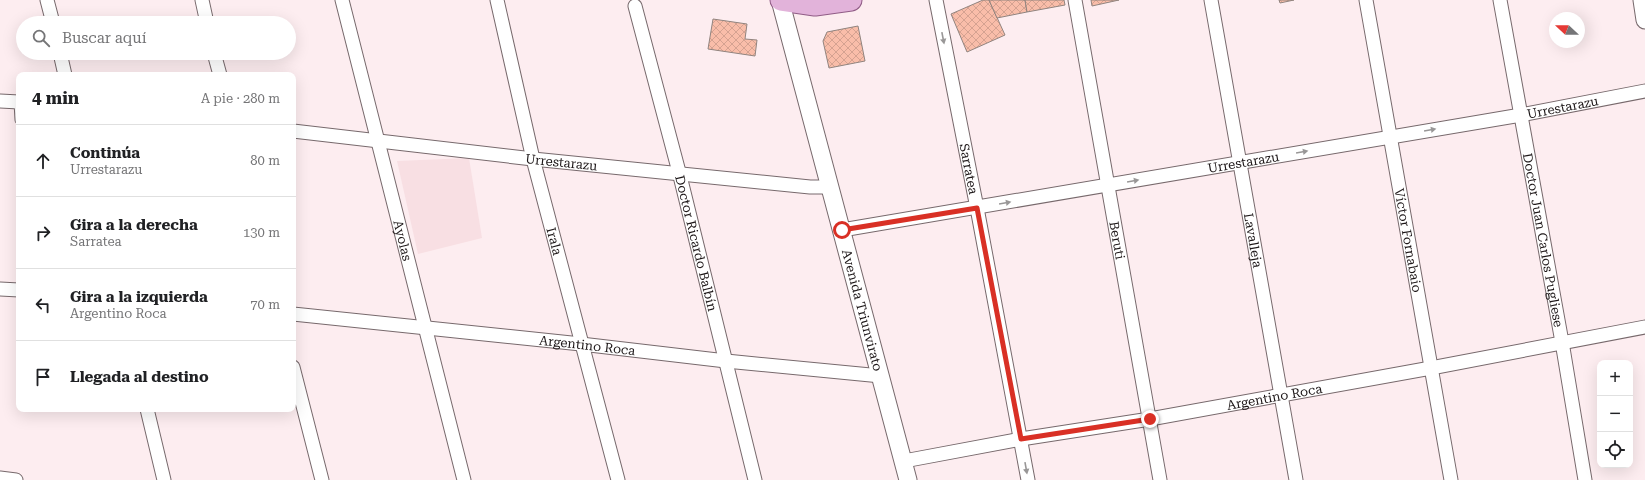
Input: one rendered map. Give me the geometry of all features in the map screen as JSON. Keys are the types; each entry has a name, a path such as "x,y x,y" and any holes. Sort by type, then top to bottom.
{"main road":[{"path":"781,0 815,5 851,0"}],"street":[{"path":"47,0 51,16"},
{"path":"202,0 205,16"},
{"name":"Ayolas","path":"342,0 379,141 424,328 464,480"},
{"name":"Irala","path":"497,0 533,158 618,480"},
{"name":"Avenida Triunvirato","path":"781,0 908,480"},
{"name":"Sarratea","path":"936,0 1028,480"},
{"name":"Beruti","path":"1075,0 1109,185 1160,480"},
{"name":"Lavalleja","path":"1211,0 1296,480"},
{"name":"Víctor Fornabaio","path":"1366,0 1451,480"},
{"name":"Doctor Juan Carlos Pugliese","path":"1500,0 1562,342 1585,480"},
{"path":"1642,0 1645,20"},
{"name":"Doctor Ricardo Balbín","path":"635,6 679,172 755,480"},
{"path":"62,60 64,72"},
{"path":"216,60 219,72"},
{"name":"Urrestarazu","path":"842,230 1521,115 1645,91"},
{"path":"0,100 16,102"},
{"name":"Urrestarazu","path":"296,131 810,187 830,187"},
{"path":"0,289 16,290"},
{"name":"Argentino Roca","path":"296,314 581,344 726,361 881,376"},
{"name":"Argentino Roca","path":"904,461 1021,439 1150,419 1431,368 1645,327"},
{"path":"296,379 322,480"},
{"path":"148,412 164,480"},
{"path":"0,478 16,480"}],"shaded area":[{"path":"469,158 482,238 418,254 397,161"}],"building":[{"path":"983,0 989,0 1005,35 967,52 951,14"},
{"path":"989,0 1025,0 1027,12 997,18"},
{"path":"1025,0 1064,0 1065,5 1027,12"},
{"path":"1091,0 1119,0 1092,6"},
{"path":"1279,0 1294,0 1280,3"},
{"path":"713,19 747,24 745,39 757,40 755,56 708,49"},
{"path":"858,26 865,61 829,68 823,41 827,32"}],"route":[{"path":"842,230 977,208 1021,439 1150,419"}]}
